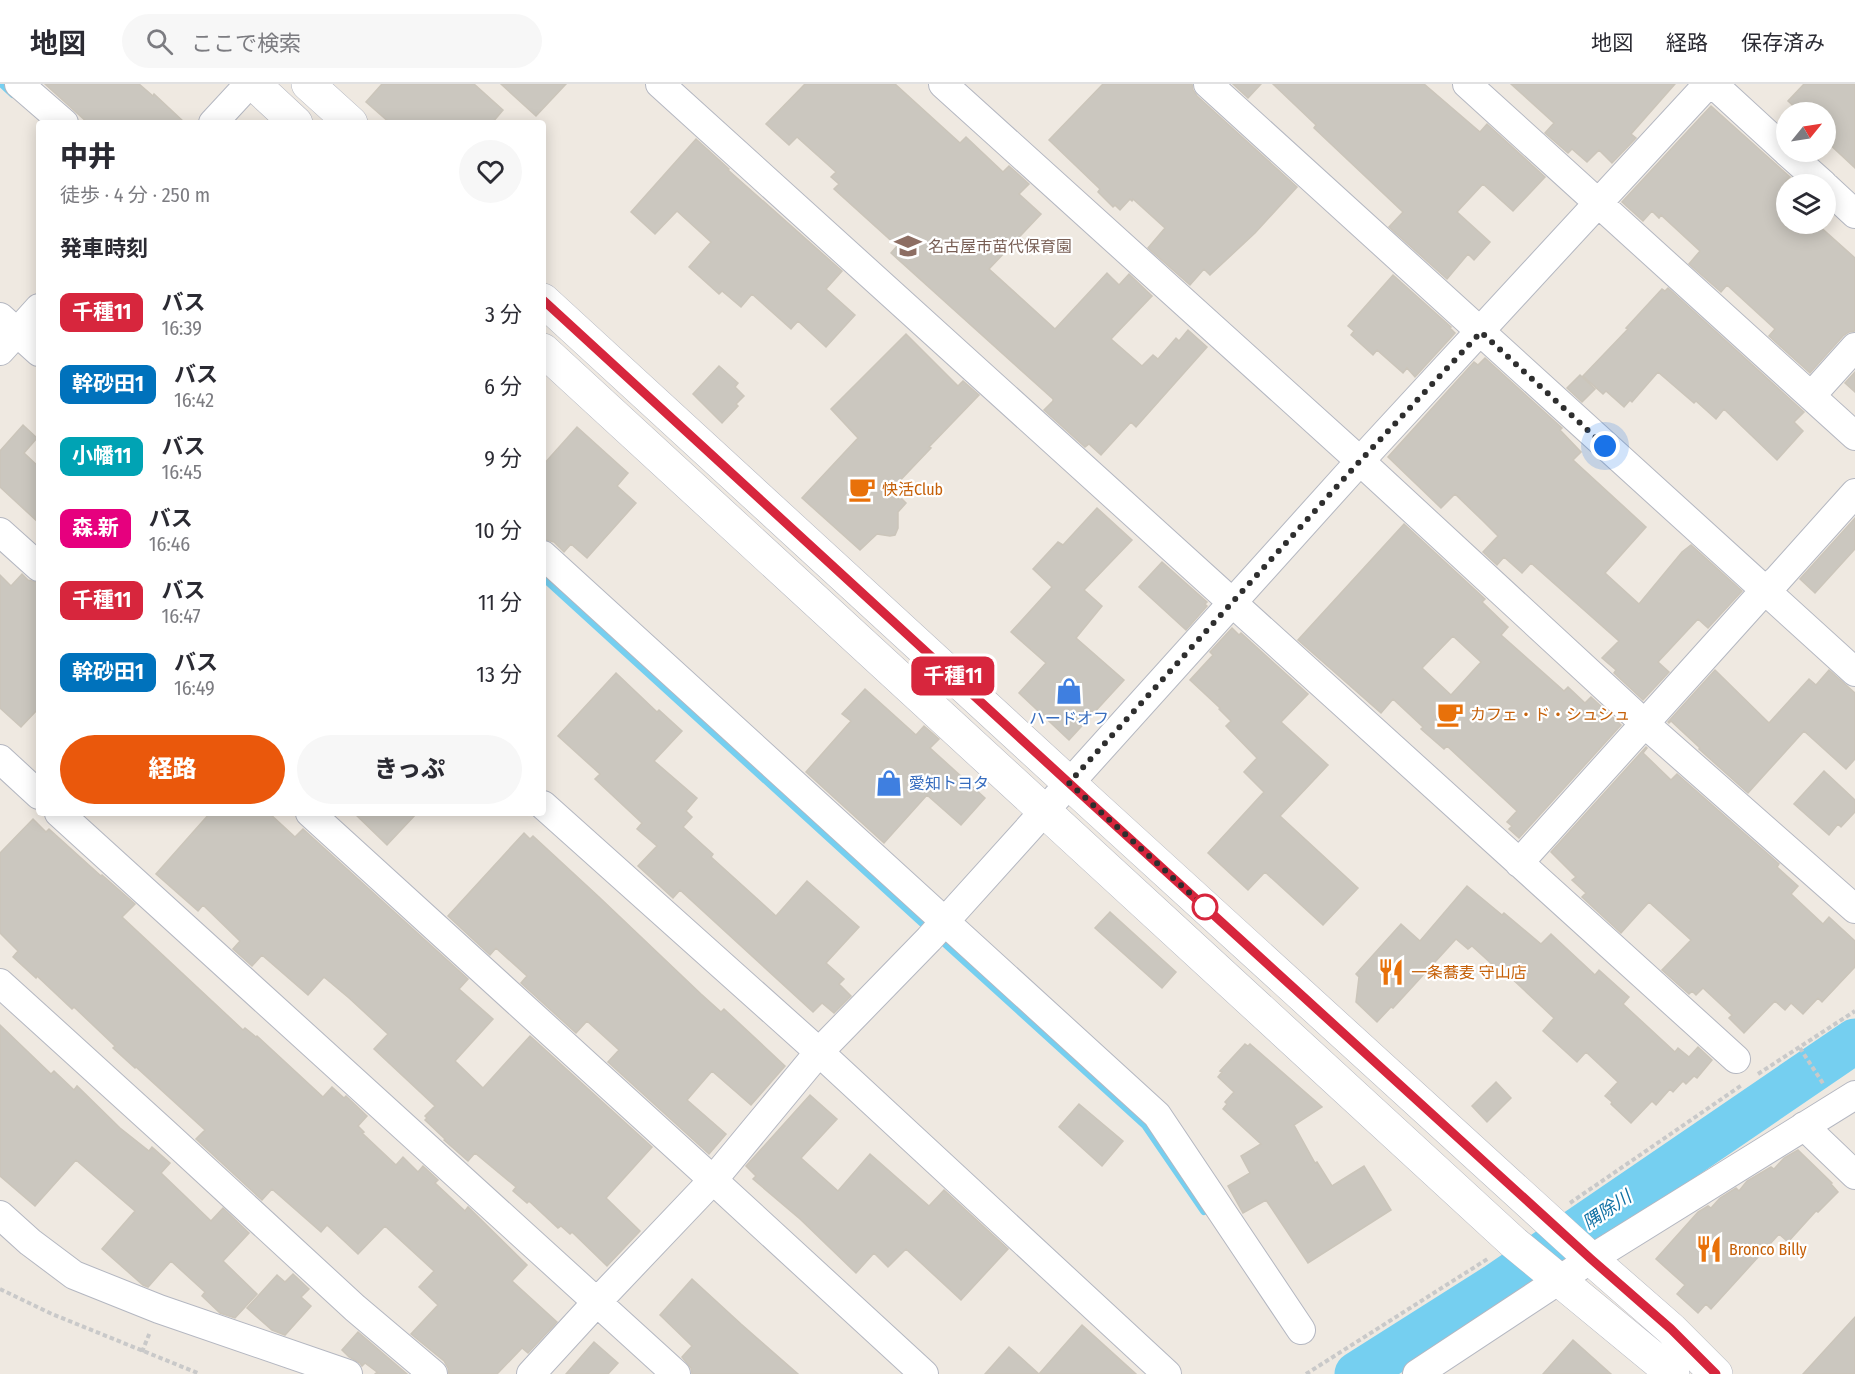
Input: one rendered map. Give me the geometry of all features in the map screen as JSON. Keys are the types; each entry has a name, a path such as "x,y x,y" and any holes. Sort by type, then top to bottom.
{"street":[{"path":"19,84 61,120"},
{"path":"216,120 249,84"},
{"path":"254,84 293,120"},
{"path":"308,84 348,120"},
{"path":"660,84 1234,603 1746,1073"},
{"path":"943,84 1360,461 1645,724 1855,909"},
{"path":"1208,84 1764,591 1853,665"},
{"path":"1467,84 1855,436"},
{"path":"531,1374 713,1180 819,1052 939,927 1360,461 1708,84"},
{"path":"1713,84 1776,141"},
{"path":"1799,162 1811,174"},
{"path":"1836,197 1855,214"},
{"path":"546,303 1069,783 1591,1259 1671,1329 1716,1374"},
{"path":"36,310 5,333 36,350"},
{"path":"1811,396 1855,347"},
{"path":"546,353 1044,811 1505,1247 1560,1280 1673,1374"},
{"path":"1519,863 1855,493"},
{"path":"0,531 36,564"},
{"path":"546,558 939,927 1157,1115 1301,1330"},
{"path":"0,759 36,792"},
{"path":"546,808 819,1052 1167,1374"},
{"path":"62,816 676,1374"},
{"path":"313,816 924,1374"},
{"path":"0,983 355,1308 433,1374"},
{"path":"1417,1374 1591,1259 1846,1101"},
{"path":"1804,1126 1855,1175"},
{"path":"0,1215 30,1242 74,1275 159,1309 348,1374"},
{"path":"0,1237 30,1242"}],"path":[{"path":"1548,1219 1746,1073 1800,1048 1855,1011"},
{"path":"1800,1048 1846,1101"},
{"path":"1306,1374 1505,1247"},
{"path":"0,1289 52,1314 200,1374"}],"building":[{"path":"45,84 139,84 153,96 154,94 182,120 85,120"},
{"path":"382,84 474,84 503,110 495,120 387,120 366,102"},
{"path":"501,84 566,84 536,116"},
{"path":"805,84 895,84 960,143 966,137 1003,172 1009,166 1029,184 1019,194 1041,214 989,269 1055,329 1107,273 1119,285 1129,274 1152,296 1111,339 1142,366 1153,355 1158,359 1176,338 1179,341 1188,330 1207,347 1136,427 1131,422 1101,455 1089,444 1085,447 1044,410 1053,399 891,253 897,246 834,189 839,184 831,177 836,172 797,137 789,145 766,124"},
{"path":"1103,84 1192,84 1197,96 1297,187 1255,233 1210,275 1204,269 1190,285 1148,248 1165,228 1133,199 1132,201 1130,199 1120,210 1115,205 1113,207 1098,192 1100,189 1049,140"},
{"path":"1233,84 1261,84 1248,98"},
{"path":"1273,84 1424,84 1480,132 1487,124 1545,177 1513,211 1483,184 1457,212 1490,242 1474,260 1468,254 1447,279 1389,227 1403,212 1314,128 1316,125"},
{"path":"1511,84 1675,84 1631,134 1636,138 1612,163 1599,150 1587,162 1572,149 1568,153 1545,133 1554,123"},
{"path":"1804,84 1855,84 1855,168 1836,150 1836,102 1788,101"},
{"path":"1711,106 1787,174 1776,174 1776,234 1828,234 1855,258 1855,331 1843,336 1810,373 1769,336 1775,329 1727,285 1721,292 1689,264 1700,251 1661,215 1659,218 1652,211 1643,221 1622,202"},
{"path":"696,139 842,271 826,289 855,315 826,347 798,321 791,329 752,294 741,307 722,291 719,294 689,267 711,242 677,211 655,234 631,212"},
{"path":"1393,275 1455,333 1415,377 1407,368 1403,373 1377,350 1373,355 1351,335 1354,331 1348,326"},
{"path":"1668,288 1804,412 1794,422 1803,431 1777,460 1724,409 1716,419 1658,372 1632,402 1630,400 1624,407 1606,391 1603,394 1583,376 1662,289 1665,291"},
{"path":"906,334 958,386 963,381 979,395 892,489 906,503 898,512 898,528 895,535 877,534 860,550 802,498 858,438 831,409"},
{"path":"1485,358 1562,428 1560,430 1581,452 1573,460 1646,527 1605,573 1639,604 1682,552 1691,545 1742,591 1708,628 1698,619 1658,662 1669,672 1643,700 1614,673 1616,670 1602,658 1619,641 1531,563 1522,573 1504,557 1497,565 1483,552 1498,536 1482,520 1455,494 1441,508 1388,457 1474,362 1478,365"},
{"path":"719,366 738,383 735,387 744,396 722,423 693,394"},
{"path":"1855,372 1855,392 1845,383"},
{"path":"1580,375 1595,389 1582,402 1567,388"},
{"path":"23,425 36,437 24,453 36,464 36,520 0,487 0,451"},
{"path":"577,427 628,473 617,486 636,503 587,558 571,544 564,552 554,542 546,540 546,462"},
{"path":"1097,508 1132,540 1084,590 1102,606 1076,638 1124,680 1069,740 1019,693 1046,663 1011,632 1052,587 1033,569 1058,542 1063,545"},
{"path":"1855,518 1855,549 1815,593 1800,579"},
{"path":"1404,524 1485,599 1482,602 1508,627 1501,635 1564,691 1568,687 1585,703 1591,697 1621,725 1519,838 1509,829 1512,826 1507,822 1517,811 1447,746 1444,749 1421,729 1423,727 1393,699 1381,713 1298,640","holes":["1453,636 1481,662 1451,695 1422,668"]},
{"path":"1162,562 1207,602 1205,604 1207,606 1186,630 1139,587"},
{"path":"22,574 28,580 36,582 36,711 21,727 0,708 0,575 11,586"},
{"path":"1232,628 1239,635 1241,633 1308,694 1281,722 1328,765 1280,816 1358,888 1323,925 1265,872 1248,890 1208,853 1264,792 1244,772 1257,758 1226,726 1231,721 1220,708 1190,680 1213,655 1210,652"},
{"path":"1715,670 1769,723 1809,679 1816,685 1829,670 1855,693 1855,759 1846,769 1804,731 1748,793 1671,721 1668,722"},
{"path":"616,673 657,712 659,710 682,731 654,761 697,798 686,811 692,817 683,827 713,854 711,857 776,916 807,881 859,927 826,963 844,979 839,984 851,996 834,1013 822,1003 813,1012 680,890 673,898 638,866 657,846 637,829 642,823 595,779 600,774 558,736"},
{"path":"865,689 916,735 924,726 939,739 930,748 985,798 961,825 927,795 884,843 806,772 851,721 842,714"},
{"path":"1646,747 1643,753 1671,780 1677,774 1779,864 1777,867 1798,886 1791,894 1823,924 1829,917 1855,941 1855,967 1822,1002 1818,998 1803,1014 1791,1003 1785,1010 1775,1001 1744,1033 1729,1018 1732,1015 1703,988 1696,995 1692,991 1689,994 1662,970 1691,940 1649,902 1621,933 1582,897 1586,893 1572,880 1576,877 1551,852"},
{"path":"1824,771 1855,800 1855,812 1841,827 1838,824 1829,835 1794,804"},
{"path":"207,816 272,816 295,837 303,829 468,979 459,989 493,1019 455,1061 483,1088 530,1036 652,1147 606,1198 640,1231 607,1266 572,1232 570,1234 561,1226 558,1228 529,1201 527,1203 513,1191 516,1187 475,1153 468,1161 444,1140 425,1120 427,1118 425,1116 435,1106 374,1049 388,1034 349,998 324,977 308,995 262,955 252,966 233,949 240,941 203,905 198,911 156,874"},
{"path":"357,816 414,816 387,845"},
{"path":"33,819 46,832 49,829 135,904 122,917 243,1030 245,1028 257,1036 323,1097 332,1087 344,1098 346,1096 367,1116 358,1126 364,1132 362,1133 396,1165 403,1157 418,1172 423,1166 438,1180 435,1183 465,1211 468,1207 527,1265 512,1281 557,1322 528,1353 522,1348 497,1374 449,1374 444,1361 411,1334 438,1305 419,1287 434,1271 385,1226 358,1254 327,1225 321,1232 272,1189 262,1200 196,1139 205,1130 113,1048 115,1046 74,1007 72,1009 13,957 18,951 0,933 0,853"},
{"path":"524,833 530,839 533,836 701,994 721,1012 724,1009 785,1066 751,1105 712,1071 687,1100 726,1134 709,1154 608,1062 619,1050 587,1021 576,1033 521,983 527,976 496,948 490,955 448,916"},
{"path":"1467,886 1541,944 1551,934 1595,975 1599,970 1629,997 1623,1004 1675,1052 1678,1048 1689,1057 1698,1047 1712,1060 1697,1078 1694,1076 1686,1084 1683,1081 1673,1092 1670,1089 1656,1105 1652,1101 1631,1123 1605,1096 1618,1082 1586,1052 1577,1062 1543,1031 1554,1018 1508,975 1506,977 1472,946 1468,949 1456,939 1393,1008 1391,1007 1377,1022 1356,1002 1359,977 1356,974 1401,924 1420,941"},
{"path":"1110,912 1176,972 1162,988 1095,928"},
{"path":"0,1025 51,1074 54,1071 74,1090 77,1086 120,1128 149,1151 152,1147 170,1163 161,1173 211,1221 223,1208 249,1233 223,1261 257,1294 235,1318 220,1313 202,1296 205,1292 171,1261 148,1287 102,1249 135,1211 76,1160 35,1206 0,1176"},
{"path":"1245,1044 1248,1046 1250,1044 1322,1107 1294,1125 1315,1163 1317,1162 1332,1186 1364,1166 1391,1210 1308,1263 1266,1200 1243,1213 1228,1186 1250,1173 1241,1156 1261,1144 1223,1109 1227,1104 1225,1102 1234,1092 1218,1077 1222,1072 1220,1071"},
{"path":"1496,1082 1511,1098 1487,1122 1472,1106"},
{"path":"810,1095 837,1119 801,1158 838,1191 870,1154 929,1206 944,1190 1008,1249 961,1300 906,1249 888,1267 874,1253 856,1273 800,1219 753,1179 756,1176 746,1166"},
{"path":"1079,1104 1123,1141 1102,1166 1059,1127"},
{"path":"1798,1150 1832,1183 1838,1192 1818,1212 1816,1211 1788,1242 1779,1234 1711,1309 1706,1304 1698,1313 1677,1294 1685,1285 1656,1259 1698,1212 1708,1206 1711,1208 1720,1198 1736,1188 1739,1191 1747,1181 1771,1167 1774,1169 1784,1158"},
{"path":"293,1274 309,1289 301,1297 311,1306 285,1335 272,1330 247,1308 277,1275 285,1282"},
{"path":"692,1279 798,1374 692,1374 691,1368 682,1357 692,1346 660,1315"},
{"path":"1855,1317 1855,1374 1803,1374"},
{"path":"1082,1325 1136,1374 1039,1374"},
{"path":"358,1332 407,1374 375,1374 377,1372 365,1363 362,1366 349,1357 342,1350"},
{"path":"1573,1340 1611,1374 1543,1374"},
{"path":"594,1342 618,1363 608,1374 566,1374"},
{"path":"1009,1347 1039,1374 985,1374"}],"waterway":[{"path":"2,84 13,94"},
{"path":"546,580 929,929"},
{"path":"938,937 1145,1125 1204,1211"},
{"name":"隅除川","path":"1357,1374 1496,1286 1855,1041"}],"bus line":[{"name":"千種11","path":"546,303 1591,1259 1671,1329 1716,1374"}],"place":[{"name":"名古屋市苗代保育園","path":"908,246"},
{"name":"快活Club","path":"862,489"},
{"name":"ハードオフ","path":"1069,691"},
{"name":"カフェ・ド・シュシュ","path":"1450,714"},
{"name":"愛知トヨタ","path":"889,783"},
{"name":"一条蕎麦 守山店","path":"1391,972"},
{"name":"Bronco Billy","path":"1709,1249"}],"route":[{"path":"1205,907 1069,783 1360,461 1481,332 1605,446"}]}
